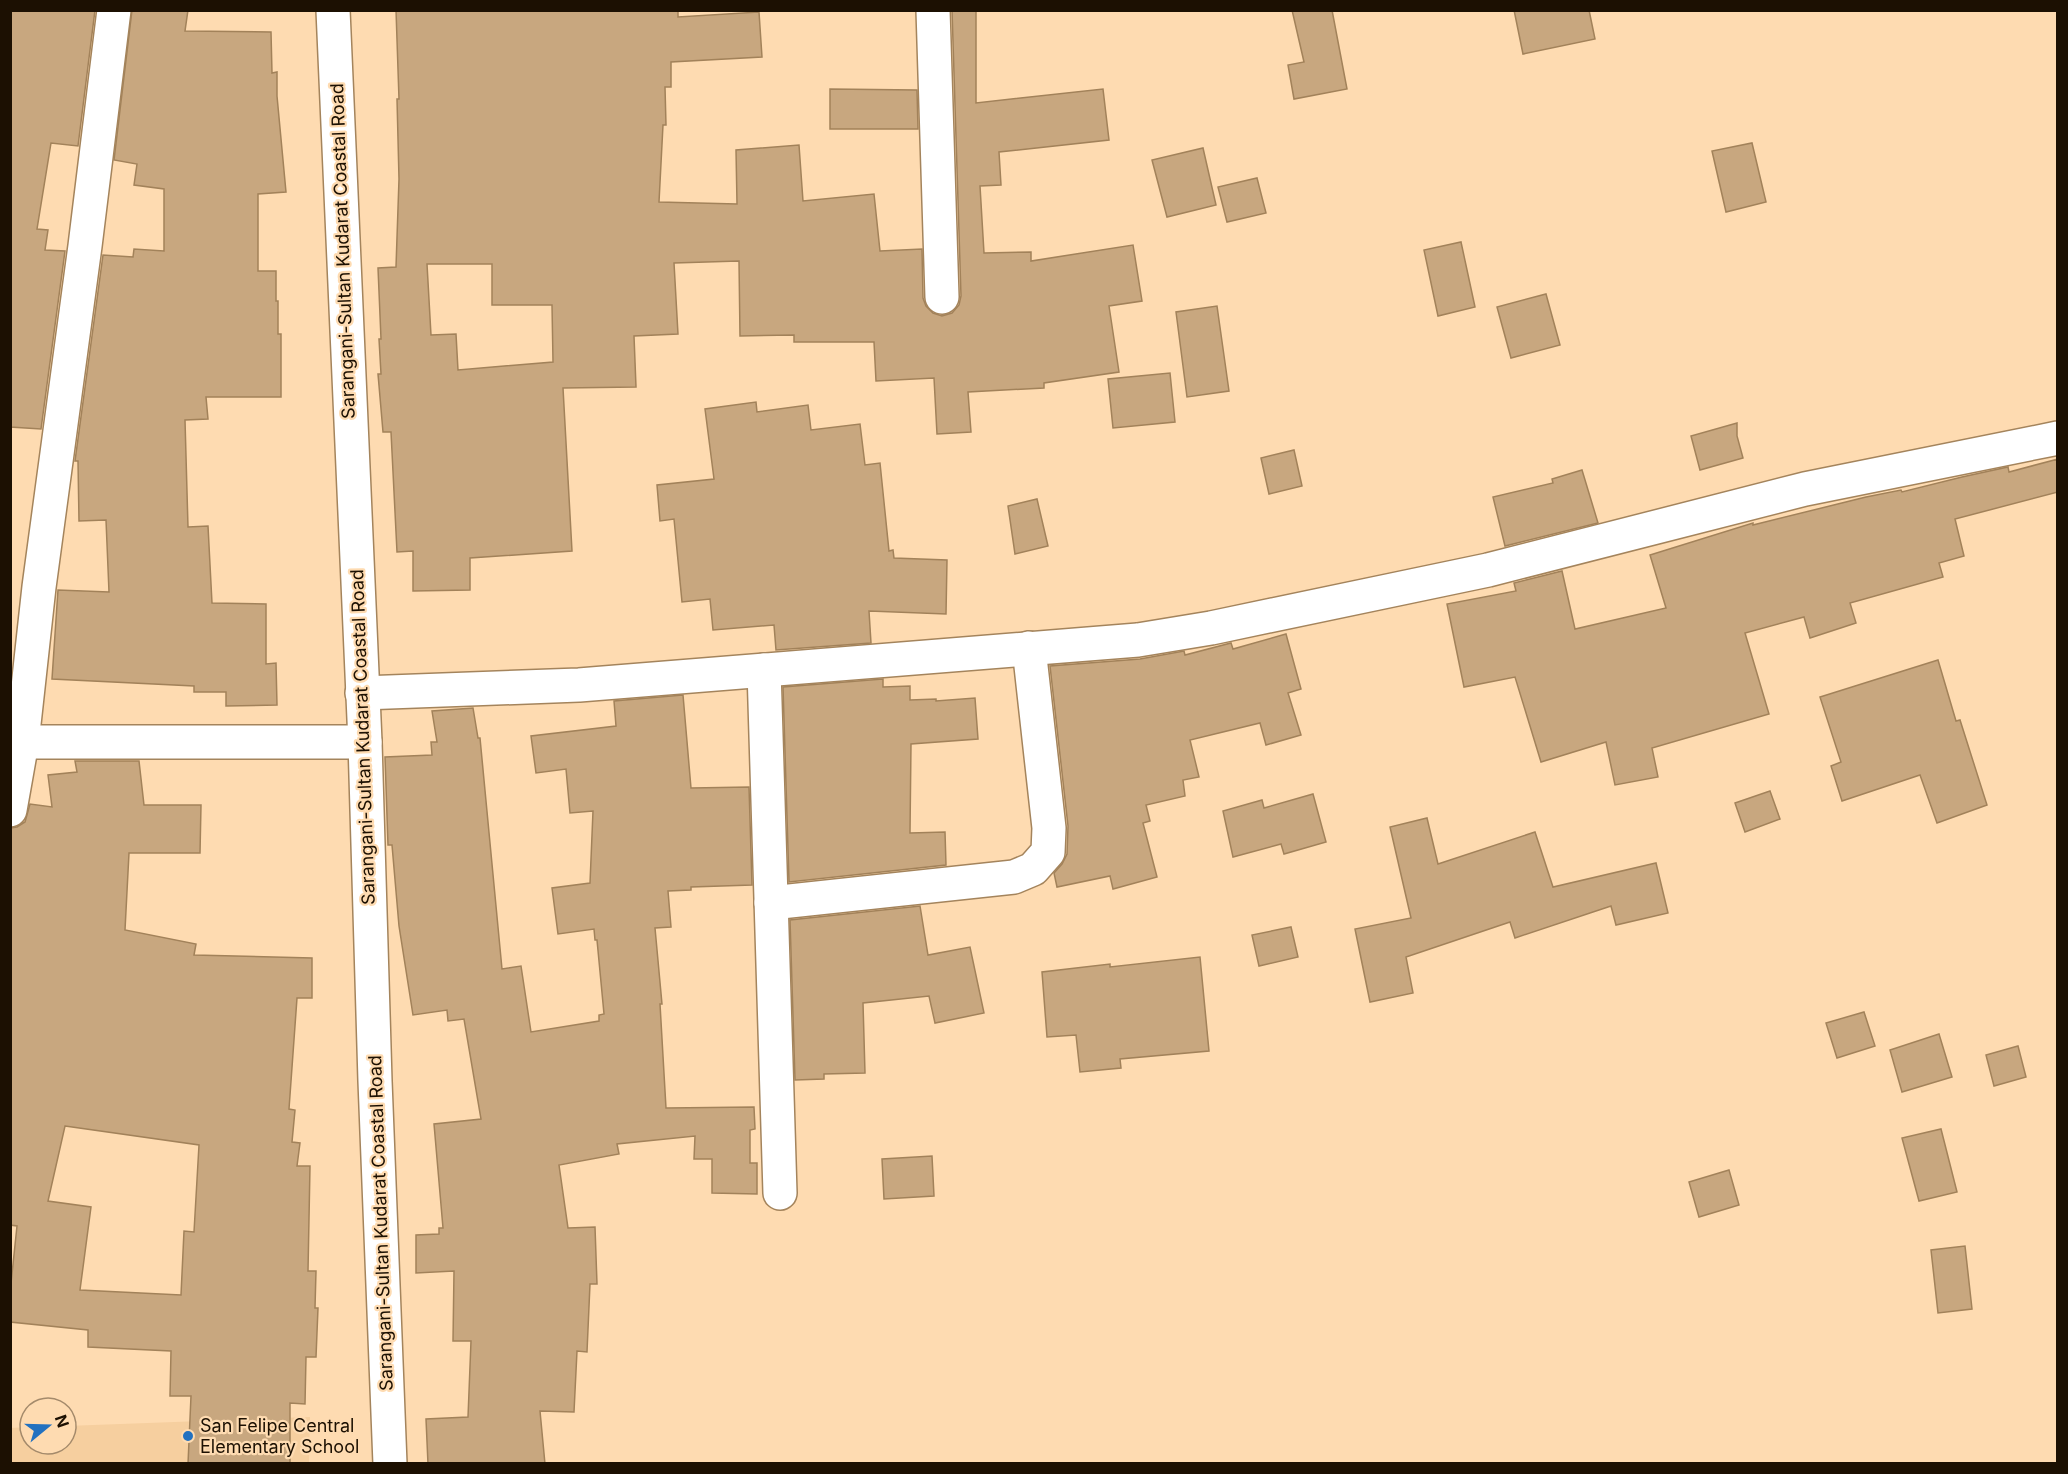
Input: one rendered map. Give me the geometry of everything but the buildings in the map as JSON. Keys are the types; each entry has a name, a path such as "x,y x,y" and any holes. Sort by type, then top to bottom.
{"street":[{"path":"10,810 22,742 39,587 114,10"},
{"name":"Sarangani-Sultan Kudarat Coastal Road","path":"333,10 365,742 390,1464"},
{"path":"933,10 942,297"},
{"path":"362,693 579,685 1138,640 1211,628 1488,570 1805,489 2058,438"},
{"path":"771,903 1014,877 1033,869 1048,852 1049,828 1029,648"},
{"path":"764,670 780,1193"},
{"path":"22,742 365,742"}],"shaded area":[{"name":"San Felipe Central Elementary School","path":"310,1417 309,1463 11,1463 10,1428 18,1428 18,1456 78,1456 78,1426"}],"place":[{"name":"San Felipe Central Elementary School","path":"188,1436"}]}
